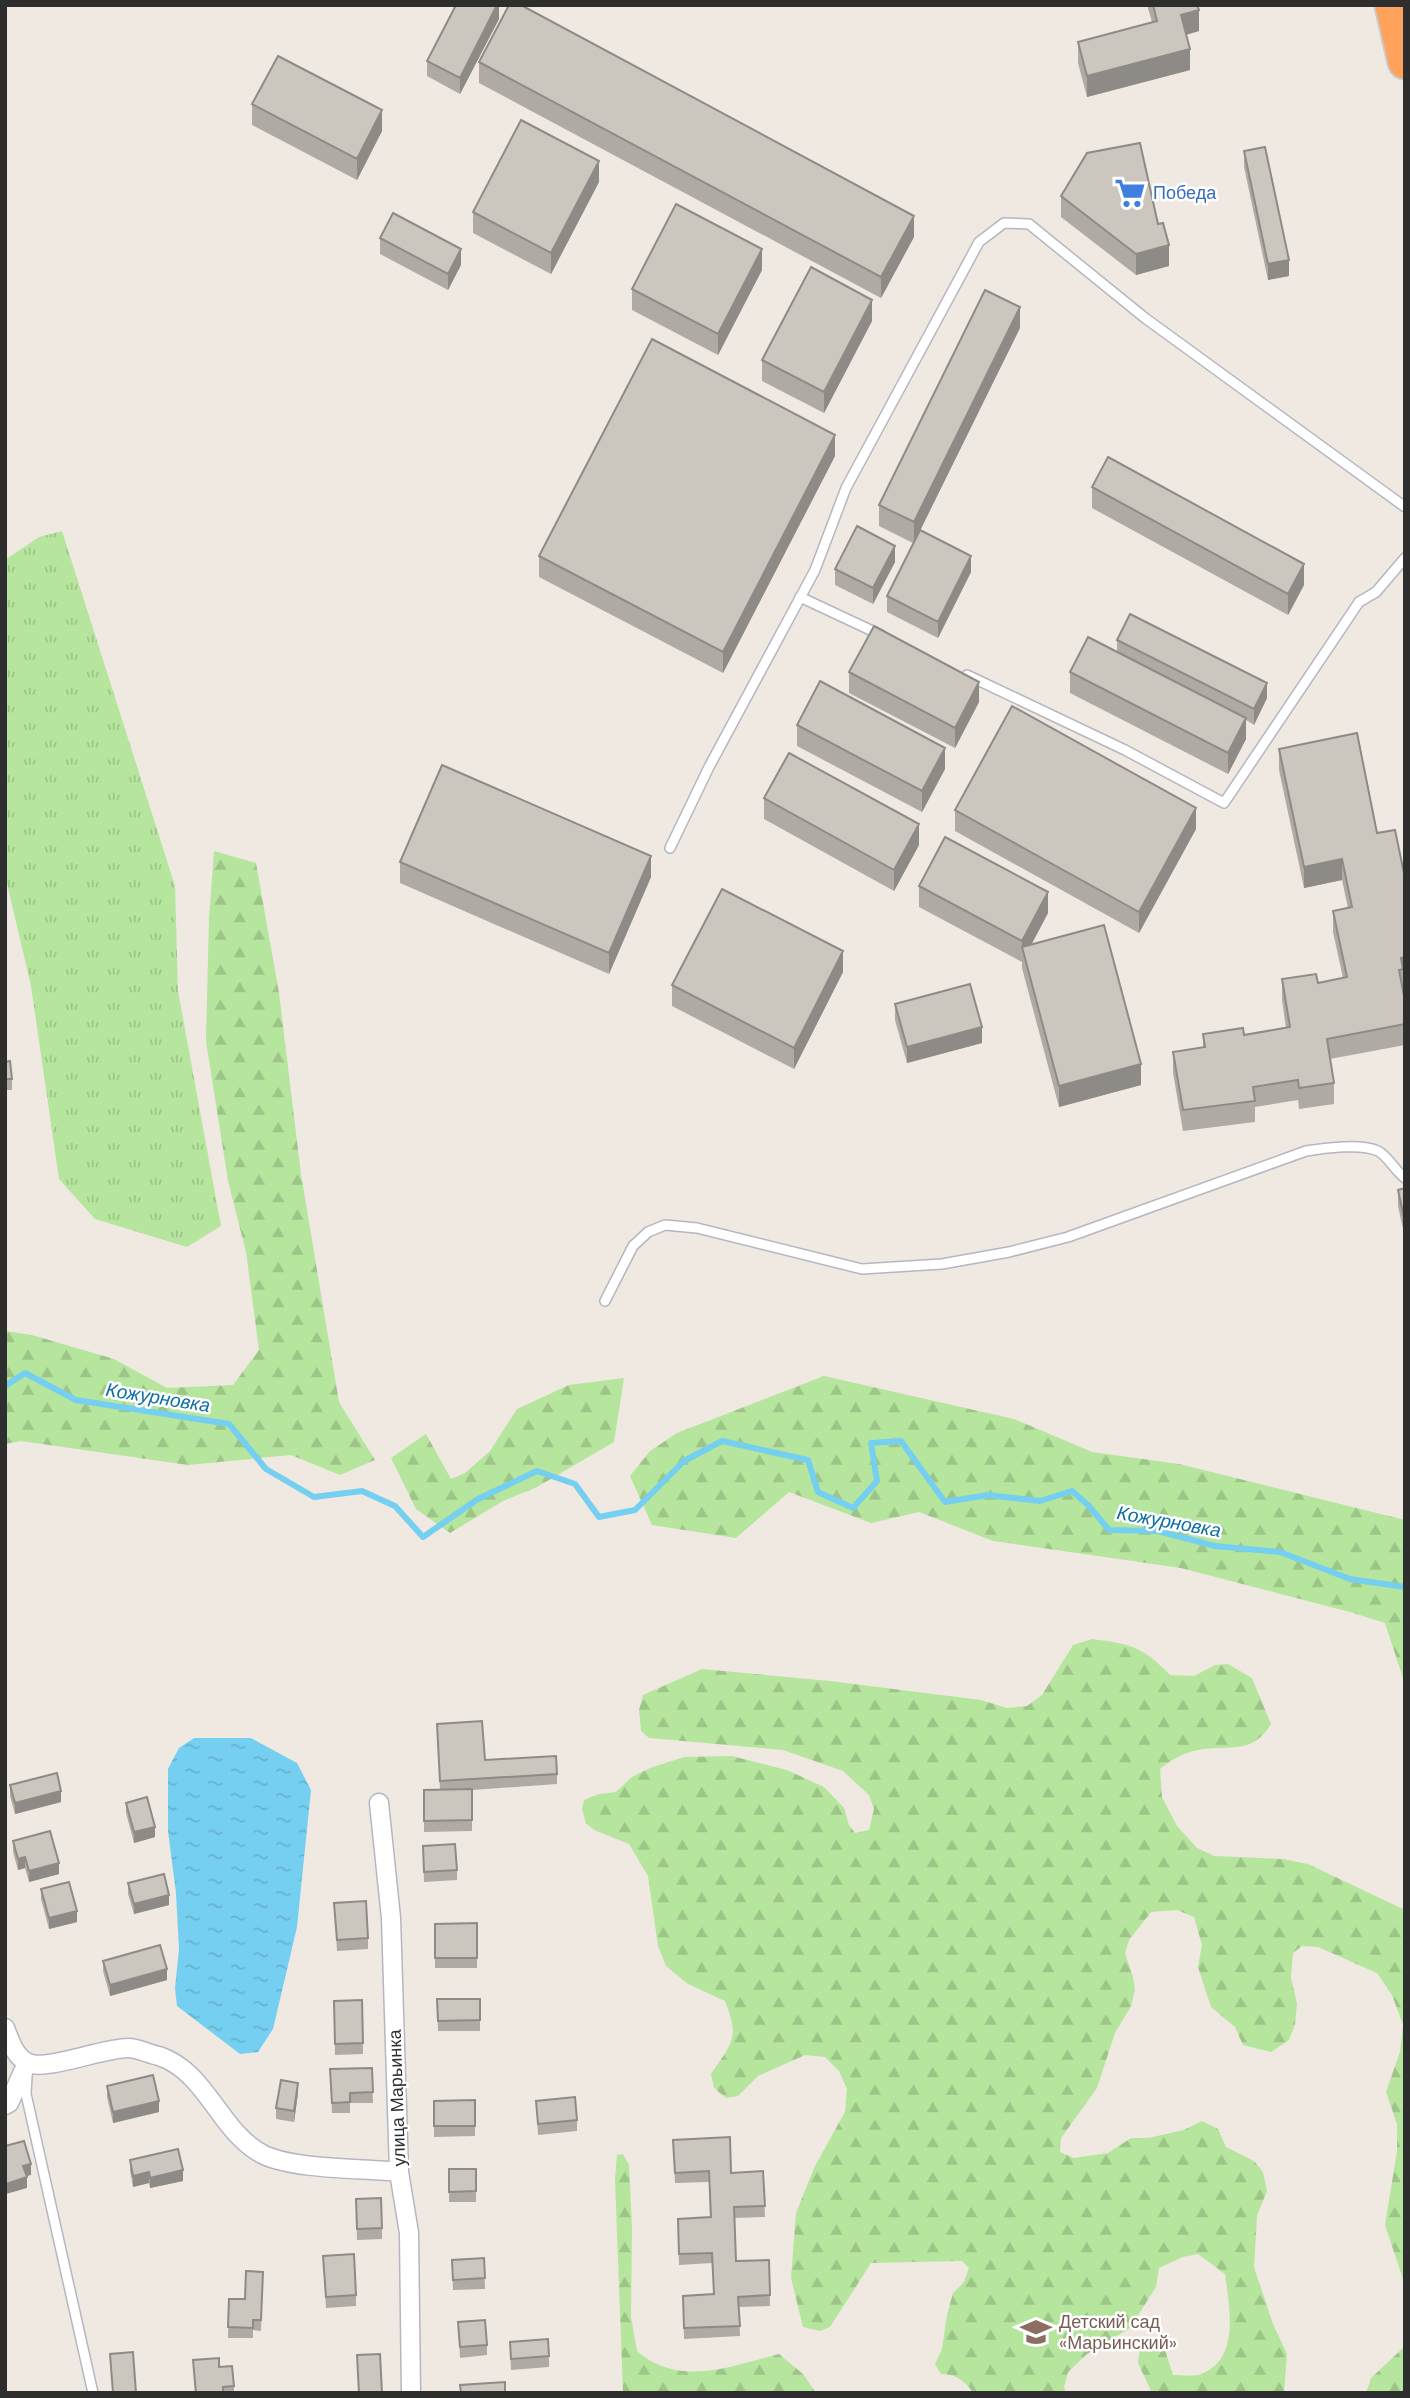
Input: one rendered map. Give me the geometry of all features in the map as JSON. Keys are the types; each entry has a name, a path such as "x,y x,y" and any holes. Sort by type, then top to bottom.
{"highway":[{"path":"1392,5 1405,62"}],"street":[{"name":"улица Марьинка","path":"379,1803 391,1918 399,2172 409,2233 411,2393"},
{"path":"5,2028 12,2048 27,2063 43,2065 88,2053 130,2048 171,2060 206,2091 232,2129 260,2153 281,2161 399,2172"},
{"path":"5,2105 9,2103 27,2063"}],"lane":[{"path":"670,849 709,767 815,570 846,488 979,242 1004,223 1029,224 1144,318 1405,507"},
{"path":"962,673 1125,750 1224,803 1359,602 1376,592 1405,558"},
{"path":"800,597 888,638"},
{"path":"605,1301 633,1246 648,1232 665,1225 697,1227 862,1269 942,1264 1009,1252 1068,1237 1321,1148 1367,1148 1379,1151 1405,1178"},
{"path":"27,2063 26,2094 93,2393"}],"green space":[{"path":"62,531 175,886 178,991 221,1226 187,1247 95,1219 59,1179 31,986 5,875 5,560 39,537"},
{"path":"214,851 256,863 279,993 301,1174 339,1402 375,1460 340,1475 291,1455 188,1465 21,1441 5,1444 5,1331 32,1335 114,1359 167,1388 233,1385 259,1350 246,1252 228,1181 206,1041 209,919"},
{"path":"824,1376 1014,1419 1092,1452 1179,1464 1405,1520 1405,1684 1385,1623 1181,1568 993,1541 919,1512 871,1523 789,1492 736,1538 652,1525 630,1476 650,1451 677,1433"},
{"path":"624,1378 614,1442 537,1487 503,1501 450,1533 416,1509 391,1458 426,1434 451,1479 465,1473 490,1451 517,1409 569,1385"},
{"path":"1092,1639 1135,1648 1170,1675 1194,1676 1215,1665 1228,1664 1252,1678 1271,1724 1264,1734 1248,1745 1187,1753 1160,1769 1162,1797 1177,1826 1197,1848 1214,1856 1283,1859 1308,1864 1405,1910 1405,2285 1385,2225 1397,2151 1397,2124 1386,2092 1400,2052 1403,2025 1392,1995 1377,1973 1318,1947 1302,1946 1293,1953 1291,1977 1297,2004 1295,2024 1289,2040 1271,2052 1243,2045 1235,2027 1211,2007 1198,1967 1202,1945 1194,1917 1177,1910 1151,1912 1129,1940 1125,1953 1135,1990 1131,2006 1115,2033 1097,2088 1061,2138 1060,2152 1074,2158 1108,2153 1131,2138 1148,2138 1184,2130 1202,2121 1218,2129 1226,2147 1254,2161 1263,2172 1267,2191 1257,2216 1254,2267 1273,2324 1287,2354 1284,2393 1152,2393 1138,2363 1141,2339 1149,2337 1165,2350 1173,2375 1191,2376 1214,2367 1227,2344 1230,2316 1225,2274 1198,2254 1183,2257 1159,2268 1156,2287 1130,2328 1087,2354 1068,2372 1064,2387 1066,2393 973,2393 960,2379 941,2374 935,2364 942,2349 947,2315 953,2293 964,2282 969,2268 962,2261 871,2263 830,2327 820,2331 803,2327 791,2278 796,2213 815,2166 845,2112 847,2089 839,2071 825,2057 805,2055 758,2076 738,2096 726,2098 714,2088 711,2074 729,2047 733,2032 725,2001 688,1984 666,1966 658,1946 648,1876 629,1844 594,1830 586,1823 582,1809 584,1800 599,1794 616,1792 632,1777 650,1768 684,1757 732,1756 787,1770 824,1787 844,1808 849,1825 855,1833 869,1830 874,1809 869,1795 843,1771 783,1750 649,1738 641,1731 639,1710 643,1695 702,1669 830,1681 981,1700 1007,1708 1027,1706 1042,1695 1073,1645"},
{"path":"623,2154 629,2165 632,2228 631,2317 637,2351 670,2369 688,2371 724,2368 779,2354 803,2374 816,2393 623,2393 615,2179 617,2155"},
{"path":"1405,2346 1405,2393 1366,2393 1371,2378"}],"water":[{"path":"194,1738 251,1738 297,1763 311,1790 297,1927 273,2029 258,2052 240,2054 177,2006 175,1988 179,1949 176,1893 168,1831 168,1769 179,1748"}],"building":[{"path":"456,5 497,5 460,78 427,61"},
{"path":"509,5 521,5 914,216 881,277 479,62"},
{"path":"1153,5 1197,5 1199,10 1181,15 1190,49 1087,76 1078,42 1157,21"},
{"path":"278,56 382,110 357,159 252,104"},
{"path":"521,120 599,161 551,253 473,212"},
{"path":"1140,143 1158,224 1163,223 1169,245 1136,254 1061,196 1087,153"},
{"path":"1265,147 1289,260 1268,264 1244,151"},
{"path":"676,204 762,249 718,334 632,289"},
{"path":"393,213 461,249 448,274 380,238"},
{"path":"811,267 872,300 824,392 762,360"},
{"path":"985,290 1020,307 914,522 879,505"},
{"path":"652,339 835,435 723,652 539,556"},
{"path":"1108,457 1304,564 1288,594 1092,487"},
{"path":"857,526 895,546 873,588 835,569"},
{"path":"920,530 971,556 938,622 887,596"},
{"path":"1130,614 1267,683 1254,709 1117,640"},
{"path":"874,626 979,682 955,728 849,672"},
{"path":"1088,637 1246,718 1228,753 1070,672"},
{"path":"820,681 945,748 922,791 797,725"},
{"path":"1012,706 1196,808 1139,912 955,810"},
{"path":"1357,733 1377,833 1395,830 1405,878 1405,957 1401,958 1403,969 1399,970 1405,1001 1405,1024 1327,1039 1334,1083 1299,1088 1298,1080 1253,1087 1255,1101 1183,1110 1173,1052 1205,1047 1203,1034 1243,1028 1244,1035 1290,1027 1282,979 1316,974 1318,983 1347,977 1333,911 1352,907 1342,859 1304,867 1279,749"},
{"path":"789,753 919,824 894,870 764,798"},
{"path":"442,765 651,856 609,953 400,862"},
{"path":"945,837 1048,892 1022,941 919,886"},
{"path":"722,889 843,951 794,1048 672,985"},
{"path":"1104,925 1141,1064 1059,1086 1022,947"},
{"path":"970,984 982,1027 907,1047 895,1004"},
{"path":"10,1061 12,1079 5,1079 5,1062"},
{"path":"1405,1188 1405,1222 1398,1190"},
{"path":"482,1721 485,1760 556,1756 557,1774 440,1781 437,1724"},
{"path":"57,1773 61,1791 15,1803 10,1785"},
{"path":"472,1789 472,1820 424,1821 424,1790"},
{"path":"147,1797 155,1827 134,1832 126,1803"},
{"path":"50,1831 59,1863 29,1871 25,1857 18,1859 13,1841"},
{"path":"455,1844 457,1870 424,1872 423,1846"},
{"path":"164,1874 169,1895 134,1904 128,1883"},
{"path":"69,1882 77,1911 49,1918 41,1889"},
{"path":"366,1901 368,1938 337,1940 334,1903"},
{"path":"477,1923 477,1958 435,1958 435,1924"},
{"path":"160,1945 167,1969 110,1985 103,1961"},
{"path":"437,1999 480,1999 480,2020 438,2021"},
{"path":"362,2000 363,2043 335,2044 334,2001"},
{"path":"372,2068 373,2092 350,2093 350,2102 332,2103 330,2069"},
{"path":"153,2075 159,2101 113,2112 107,2086"},
{"path":"281,2080 298,2083 294,2111 276,2108"},
{"path":"575,2097 577,2120 538,2124 536,2101"},
{"path":"475,2100 475,2126 434,2126 434,2101"},
{"path":"730,2137 731,2173 763,2171 765,2206 734,2207 736,2261 769,2260 770,2295 738,2297 740,2326 684,2328 683,2296 714,2294 712,2253 679,2254 678,2219 711,2217 709,2171 675,2173 673,2140"},
{"path":"24,2141 31,2164 23,2166 27,2177 6,2184 5,2146"},
{"path":"178,2149 183,2170 150,2178 149,2172 133,2176 130,2160"},
{"path":"449,2169 476,2169 476,2191 449,2192"},
{"path":"381,2198 382,2228 357,2229 356,2199"},
{"path":"354,2254 356,2295 326,2297 323,2256"},
{"path":"484,2258 485,2278 453,2280 452,2260"},
{"path":"246,2271 263,2272 261,2320 253,2320 253,2328 228,2327 229,2299 245,2299"},
{"path":"485,2320 487,2345 460,2347 458,2322"},
{"path":"548,2339 549,2356 511,2359 510,2342"},
{"path":"133,2352 136,2393 113,2393 110,2354"},
{"path":"380,2354 382,2393 359,2393 357,2355"},
{"path":"219,2358 219,2367 232,2366 234,2386 223,2387 223,2393 196,2393 193,2360"},
{"path":"505,2382 505,2393 461,2393 460,2385"}],"waterway":[{"name":"Кожурновка","path":"5,1386 25,1373 76,1400 229,1424 266,1469 314,1497 362,1491 395,1506 423,1537 478,1499 537,1471 575,1484 599,1517 635,1510 684,1461 722,1441 808,1460 818,1492 853,1508 877,1481 871,1443 901,1441 945,1502 988,1495 1040,1501 1072,1491 1109,1530 1158,1531 1215,1546 1280,1552 1350,1579 1405,1587"}],"place":[{"name":"Победа","path":"1130,193"},
{"name":"Детский сад «Марьинский»","path":"1036,2332"}]}
